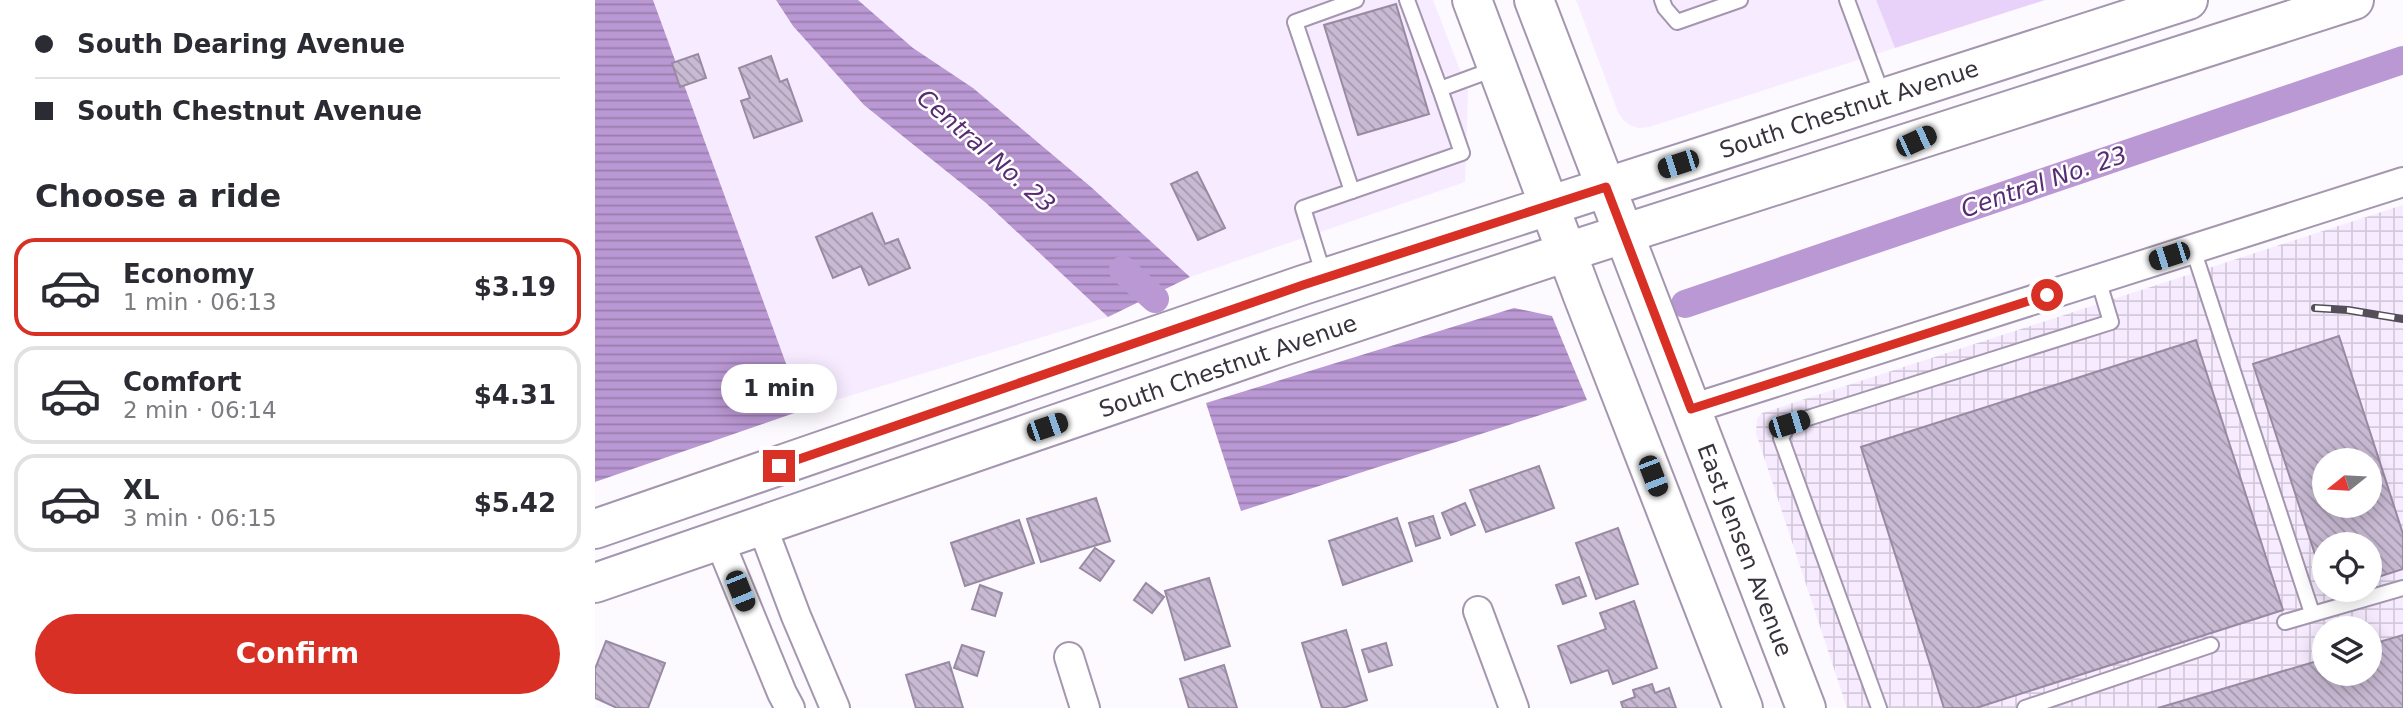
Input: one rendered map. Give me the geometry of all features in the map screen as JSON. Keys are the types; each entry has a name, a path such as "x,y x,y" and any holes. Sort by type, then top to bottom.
{"main road":[{"path":"1472,0 1743,708"},
{"name":"East Jensen Avenue","path":"1534,0 1806,708"},
{"name":"South Chestnut Avenue","path":"595,529 1325,278 1884,98 2145,6 2187,0"},
{"path":"1916,141 2354,0"},
{"path":"1916,141 2122,46 2139,33 2145,6"},
{"name":"South Chestnut Avenue","path":"595,583 1267,351 1916,141"}],"street":[{"path":"1691,409 2403,182"},
{"path":"762,526 835,708"},
{"path":"719,540 790,708"},
{"path":"1478,611 1504,706"},
{"path":"1069,657 1085,708"}],"lane":[{"path":"1352,191 1295,22 1356,0"},
{"path":"1325,278 1303,208 1462,153 1407,0"},
{"path":"1662,0 1677,22 1739,0"},
{"path":"1847,0 1884,98"},
{"path":"1440,89 1498,67"},
{"path":"2193,249 2312,613"},
{"path":"1879,708 1781,438 1789,424 2111,322 2098,279"},
{"path":"2285,622 2403,588"},
{"path":"2025,708 2211,645"}],"shaded area":[{"path":"653,0 776,0 793,26 864,105 986,203 1108,317 803,410"},
{"path":"858,0 1433,0 1468,91 1465,182 1190,277 1091,187 973,88 913,48"},
{"path":"1576,0 1876,0 1895,48 1639,128 1623,120 1618,112"},
{"path":"1876,0 2045,0 1895,48"},
{"path":"2403,205 2403,708 1847,708 1756,433 1757,419 1762,413"}],"water":[{"path":"595,0 653,0 803,410 595,482"},
{"path":"776,0 858,0 913,48 973,88 1091,187 1190,277 1108,317 986,203 864,105 793,26"},
{"path":"1514,308 1552,316 1587,400 1241,511 1206,403"}],"building":[{"path":"1396,4 1429,114 1358,135 1324,25"},
{"path":"698,54 706,78 680,87 672,63"},
{"path":"771,56 780,82 787,79 802,121 754,138 741,101 750,98 739,68"},
{"path":"1197,172 1225,228 1198,240 1171,184"},
{"path":"872,213 885,244 898,239 910,268 869,285 861,266 833,278 816,237"},
{"path":"2339,336 2375,448 2312,448 2312,518 2382,518 2382,469 2403,534 2403,569 2382,576 2382,532 2312,532 2312,545 2253,364"},
{"path":"2196,340 2283,610 1976,708 1944,708 1861,447"},
{"path":"1539,466 1554,508 1486,532 1470,490"},
{"path":"1096,498 1110,541 1041,562 1027,519"},
{"path":"1465,503 1475,525 1451,535 1442,513"},
{"path":"1433,516 1440,538 1416,546 1409,523"},
{"path":"1397,518 1412,561 1343,585 1329,541"},
{"path":"1019,520 1034,563 965,586 951,543"},
{"path":"1618,528 1638,584 1596,599 1576,543"},
{"path":"1095,548 1114,561 1100,581 1080,568"},
{"path":"1579,577 1586,596 1563,604 1556,585"},
{"path":"1209,578 1230,646 1185,660 1165,591"},
{"path":"1146,583 1164,597 1152,613 1134,600"},
{"path":"980,585 1002,593 995,616 972,609"},
{"path":"1634,601 1657,668 1613,684 1608,670 1571,683 1558,646 1606,629 1600,613"},
{"path":"1346,630 1367,700 1343,708 1322,708 1302,643"},
{"path":"2403,635 2403,708 2158,708 2312,663 2312,686 2382,686 2382,641"},
{"path":"606,641 665,663 648,708 617,708 595,698 595,669"},
{"path":"1386,643 1392,665 1369,672 1362,650"},
{"path":"962,645 984,652 977,676 954,668"},
{"path":"949,662 963,708 916,708 906,675"},
{"path":"1224,665 1237,708 1189,708 1180,679"},
{"path":"1652,684 1655,693 1669,688 1676,708 1623,708 1621,702 1635,697 1633,690"}],"waterway":[{"name":"Central No. 23","path":"1685,304 2403,60"},
{"name":"Central No. 23","path":"1123,270 1155,299"}],"railway":[{"path":"2315,308 2348,310 2403,319"}],"route":[{"path":"779,466 1303,285 1606,187 1691,409 2047,295"}]}
